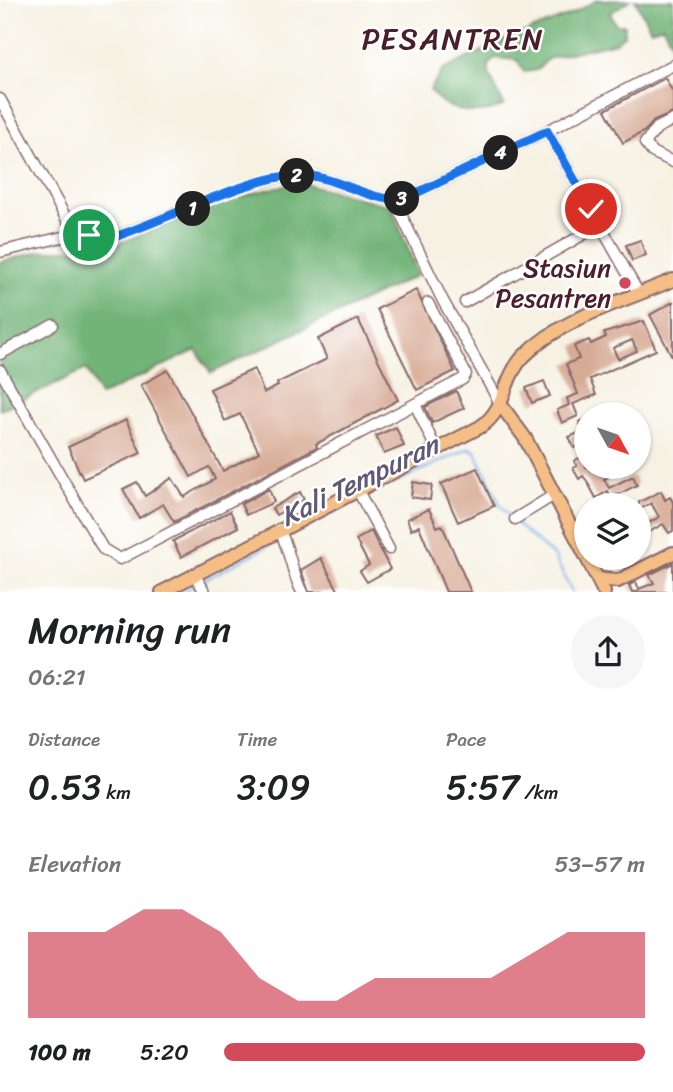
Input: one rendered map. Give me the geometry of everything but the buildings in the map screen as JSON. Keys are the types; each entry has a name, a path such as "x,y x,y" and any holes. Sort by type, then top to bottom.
{"main road":[{"path":"162,592 200,583 357,489 490,421 501,405 510,375 525,354 591,313 673,280"},
{"path":"501,405 525,438 546,500 574,539"},
{"path":"598,579 613,582 673,553"},
{"path":"594,570 604,592"},
{"path":"617,592 630,576"}],"street":[{"path":"0,252 79,233 111,238 251,185 300,175 346,185 394,200 413,196 547,131 673,65"},
{"path":"0,99 62,216 79,233"},
{"path":"673,120 657,128 645,143 652,152 673,162"},
{"path":"547,131 639,294"},
{"path":"394,200 442,299 501,405"},
{"path":"464,302 600,225"},
{"path":"0,370 103,549 120,559 463,379 466,374 428,303"},
{"path":"0,354 53,325"},
{"path":"415,404 436,449"},
{"path":"357,489 388,549"},
{"path":"516,519 546,500"},
{"path":"281,533 302,592"}],"green space":[{"path":"597,0 630,0 610,13 616,25 625,25 624,35 616,42 549,58 537,70 524,72 517,60 495,58 489,64 489,74 504,105 485,111 464,111 445,104 430,90 443,70 503,41 570,15"},
{"path":"635,0 673,0 673,45 663,26 651,30"},
{"path":"298,182 391,206 418,275 211,373 196,350 100,396 86,369 0,410 0,262 38,252 112,246 234,198"}],"waterway":[{"name":"Kali Tempuran","path":"365,496 470,448 476,453 501,506 522,529 554,556 572,592"},
{"name":"Kali Tempuran","path":"287,536 359,499"},
{"name":"Kali Tempuran","path":"182,592 281,539"}],"place":[{"name":"Stasiun Pesantren","path":"625,283"}],"district":[{"name":"PESANTREN","path":"453,39"}],"route":[{"path":"89,235 111,238 251,185 300,175 346,185 384,198 404,199 547,131 591,209"}]}
